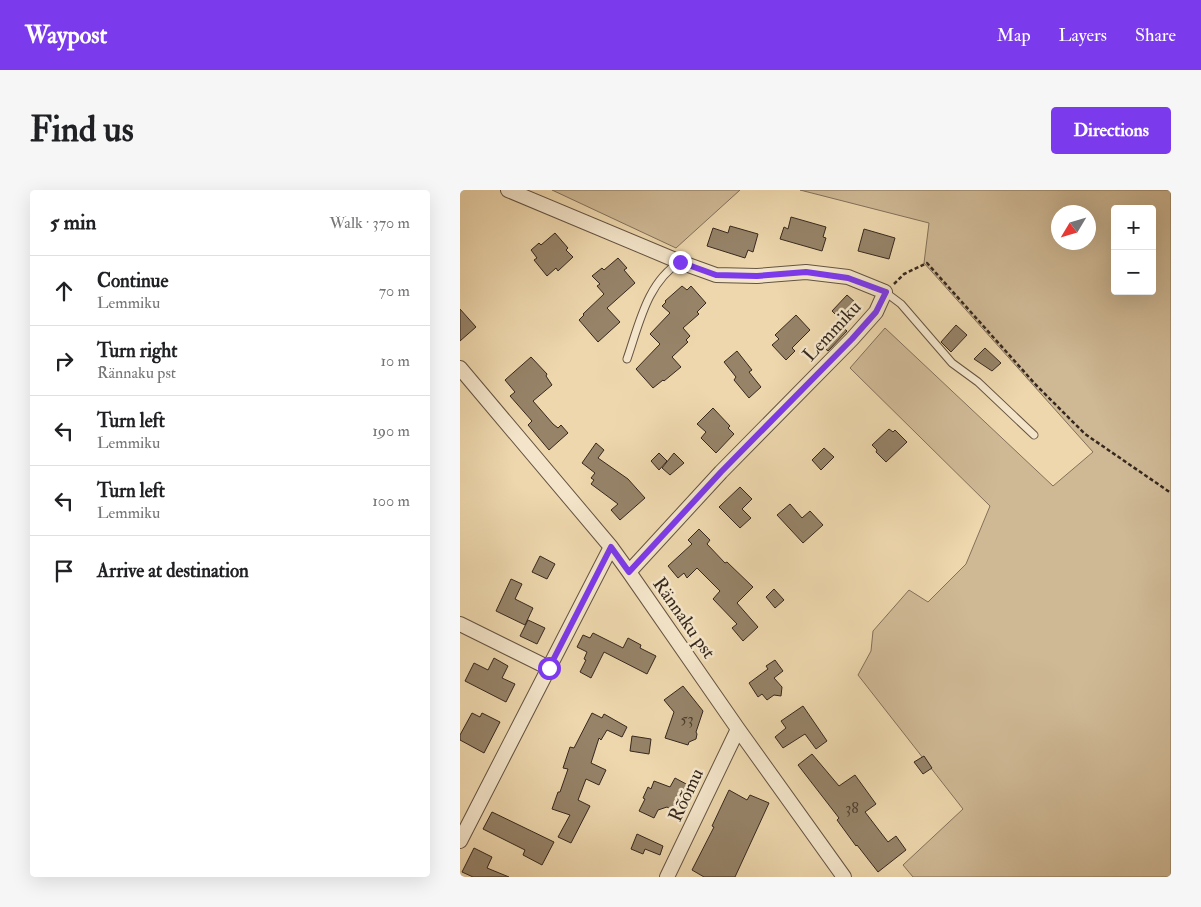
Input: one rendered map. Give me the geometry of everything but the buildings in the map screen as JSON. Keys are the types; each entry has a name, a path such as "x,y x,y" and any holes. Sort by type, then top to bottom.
{"street":[{"name":"Lemmiku","path":"508,190 680,262 716,275 757,276 806,272 848,278 886,292 876,312 852,339 721,472 629,572"},
{"name":"Rännaku pst","path":"460,368 611,547 844,877"},
{"path":"460,841 611,547"},
{"path":"460,624 549,668"},
{"name":"Rõõmu","path":"667,877 738,729"}],"lane":[{"path":"627,359 644,309 656,285 672,267 680,262"},
{"path":"886,292 901,304 952,363 978,382 1034,435"}],"path":[{"path":"886,292 904,274 927,263 1036,385 1085,434 1171,493"}],"shaded area":[{"path":"552,190 740,190 676,248"},
{"path":"800,190 1171,190 1171,877 913,877 903,865 963,809 858,675 871,651 873,631 909,590 928,602 966,564 990,506 850,368 885,328 1053,486 1093,452 924,263 929,223"}],"route":[{"path":"549,668 611,547 629,572 721,472 852,339 876,312 886,292 848,278 806,272 757,276 716,275 680,262"}]}
